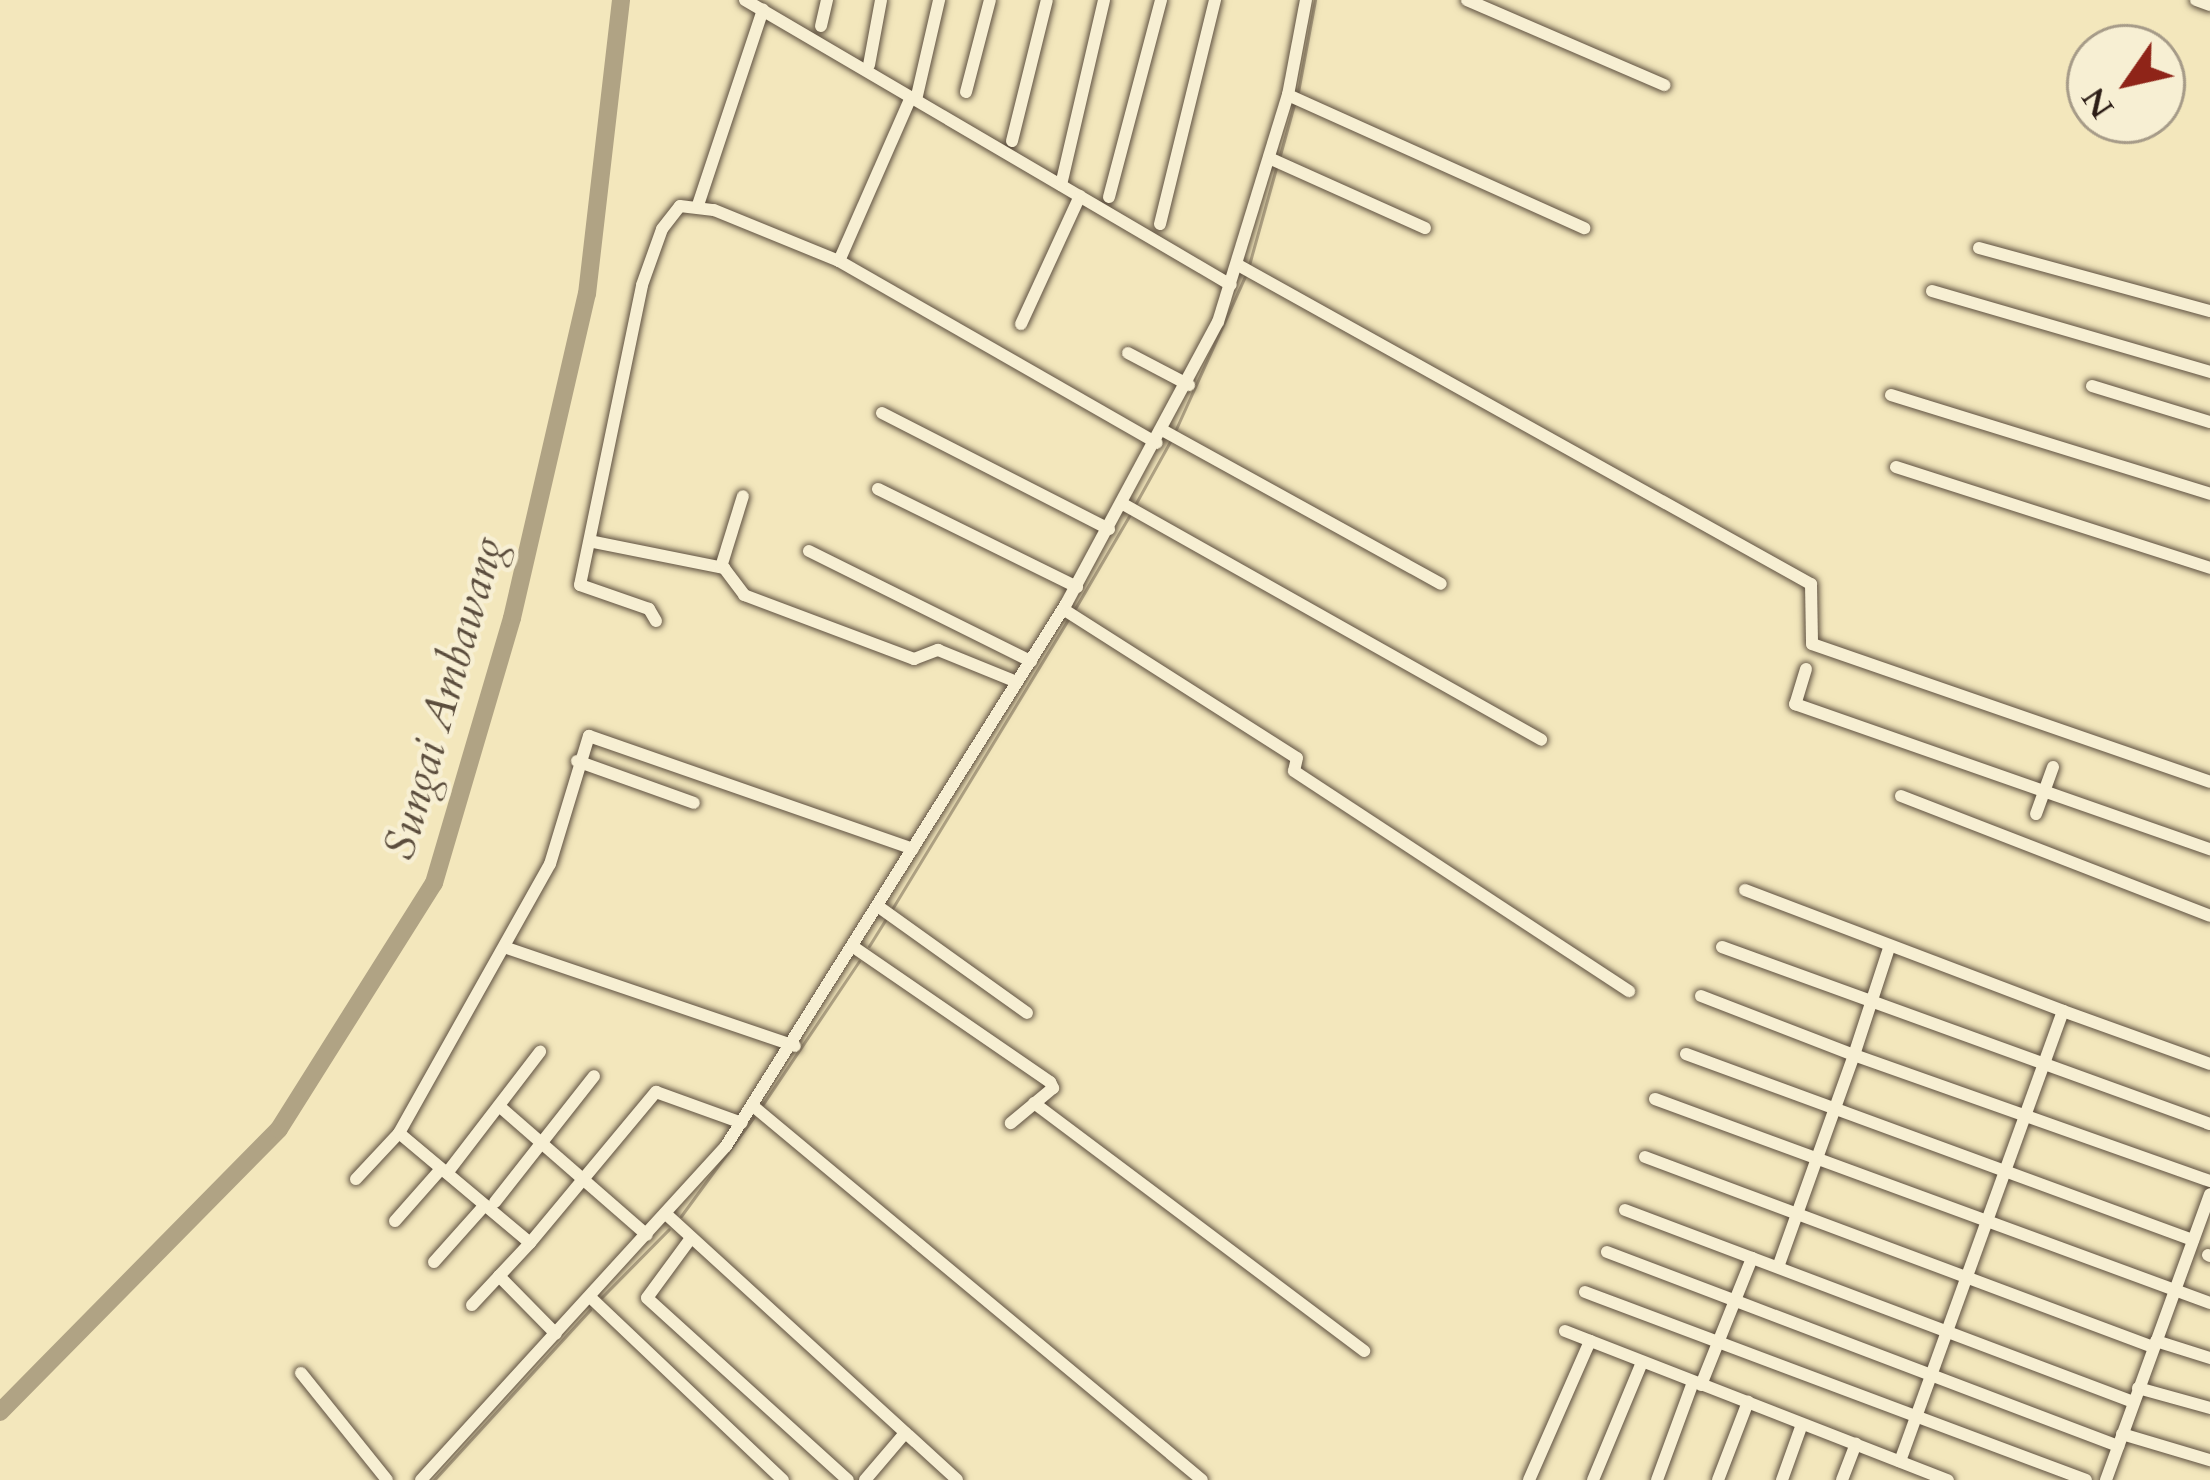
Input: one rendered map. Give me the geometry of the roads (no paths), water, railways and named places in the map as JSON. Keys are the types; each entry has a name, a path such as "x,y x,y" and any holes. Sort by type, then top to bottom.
{"street":[{"path":"745,0 1231,285"},
{"path":"821,26 827,0"},
{"path":"868,64 881,0"},
{"path":"839,261 913,99 939,0"},
{"path":"966,92 990,0"},
{"path":"1012,141 1047,0"},
{"path":"1061,184 1104,0"},
{"path":"1109,197 1161,0"},
{"path":"1160,224 1215,0"},
{"path":"421,1480 667,1214 742,1123 795,1046 1064,609 1189,385 1231,285 1288,94 1306,0"},
{"path":"1467,0 1664,85"},
{"path":"2196,0 2210,4"},
{"path":"698,205 763,10"},
{"path":"1288,94 1584,228"},
{"path":"1269,158 1425,228"},
{"path":"1021,324 1080,196"},
{"path":"656,622 650,609 582,590 642,285 668,218 698,205 839,261 1442,584"},
{"path":"1979,248 2210,311"},
{"path":"1238,265 1811,584 1813,644 2210,782"},
{"path":"1932,292 2210,372"},
{"path":"1128,352 1189,385"},
{"path":"2092,386 2210,422"},
{"path":"1891,395 2210,494"},
{"path":"882,413 1108,529"},
{"path":"1896,467 2210,568"},
{"path":"878,489 1076,587"},
{"path":"721,567 743,496"},
{"path":"1123,504 1540,740"},
{"path":"594,542 721,567 744,595 914,659 938,650 1017,682"},
{"path":"809,551 1031,661"},
{"path":"1064,609 1297,758 1294,770 1629,991"},
{"path":"1806,669 1795,704 2210,849"},
{"path":"356,1179 402,1128 506,948 557,848 577,760 589,736 913,850"},
{"path":"577,760 694,803"},
{"path":"2036,814 2053,766"},
{"path":"1900,796 2210,916"},
{"path":"1745,890 1889,948 2210,1064"},
{"path":"879,907 1028,1013"},
{"path":"1722,946 2210,1124"},
{"path":"506,948 795,1046"},
{"path":"855,948 1050,1082 1011,1123"},
{"path":"1778,1267 1838,1109 1889,948"},
{"path":"1701,997 2026,1122 2210,1181"},
{"path":"1904,1480 1918,1420 2063,1012"},
{"path":"395,1221 444,1171 540,1052"},
{"path":"1686,1054 2192,1240"},
{"path":"434,1262 542,1143 594,1076"},
{"path":"472,1305 586,1180 656,1092 742,1123"},
{"path":"1655,1099 1986,1226 2210,1303"},
{"path":"1034,1102 1364,1351"},
{"path":"499,1106 647,1235"},
{"path":"753,1106 1202,1480"},
{"path":"402,1128 444,1171 490,1203 530,1243"},
{"path":"1645,1157 1968,1281 2210,1358"},
{"path":"2106,1480 2209,1203"},
{"path":"1625,1210 1950,1333 2136,1395 2210,1408"},
{"path":"667,1214 957,1480"},
{"path":"691,1238 646,1298 848,1480"},
{"path":"1606,1252 1933,1378 2120,1440 2210,1460"},
{"path":"1657,1480 1752,1258"},
{"path":"499,1276 556,1334"},
{"path":"1585,1292 2086,1480"},
{"path":"590,1298 783,1480"},
{"path":"1565,1331 1948,1480"},
{"path":"1529,1480 1590,1341"},
{"path":"1593,1480 1642,1362"},
{"path":"301,1373 387,1480"},
{"path":"1718,1480 1748,1402"},
{"path":"1782,1480 1802,1424"},
{"path":"865,1480 905,1432"},
{"path":"1842,1480 1856,1444"}],"waterway":[{"name":"Sungai Ambawang","path":"0,1412 279,1129 434,883 512,618 587,294 621,0"},
{"path":"1298,92 1315,0"},
{"path":"1280,155 1295,101"},
{"path":"1249,265 1277,165"},
{"path":"1176,429 1246,274"},
{"path":"1136,503 1172,438"},
{"path":"1073,612 1132,511"},
{"path":"892,909 1068,620"},
{"path":"869,946 887,917"},
{"path":"763,1104 859,961"},
{"path":"681,1216 753,1118"},
{"path":"602,1297 669,1229"},
{"path":"434,1480 590,1310"}]}
